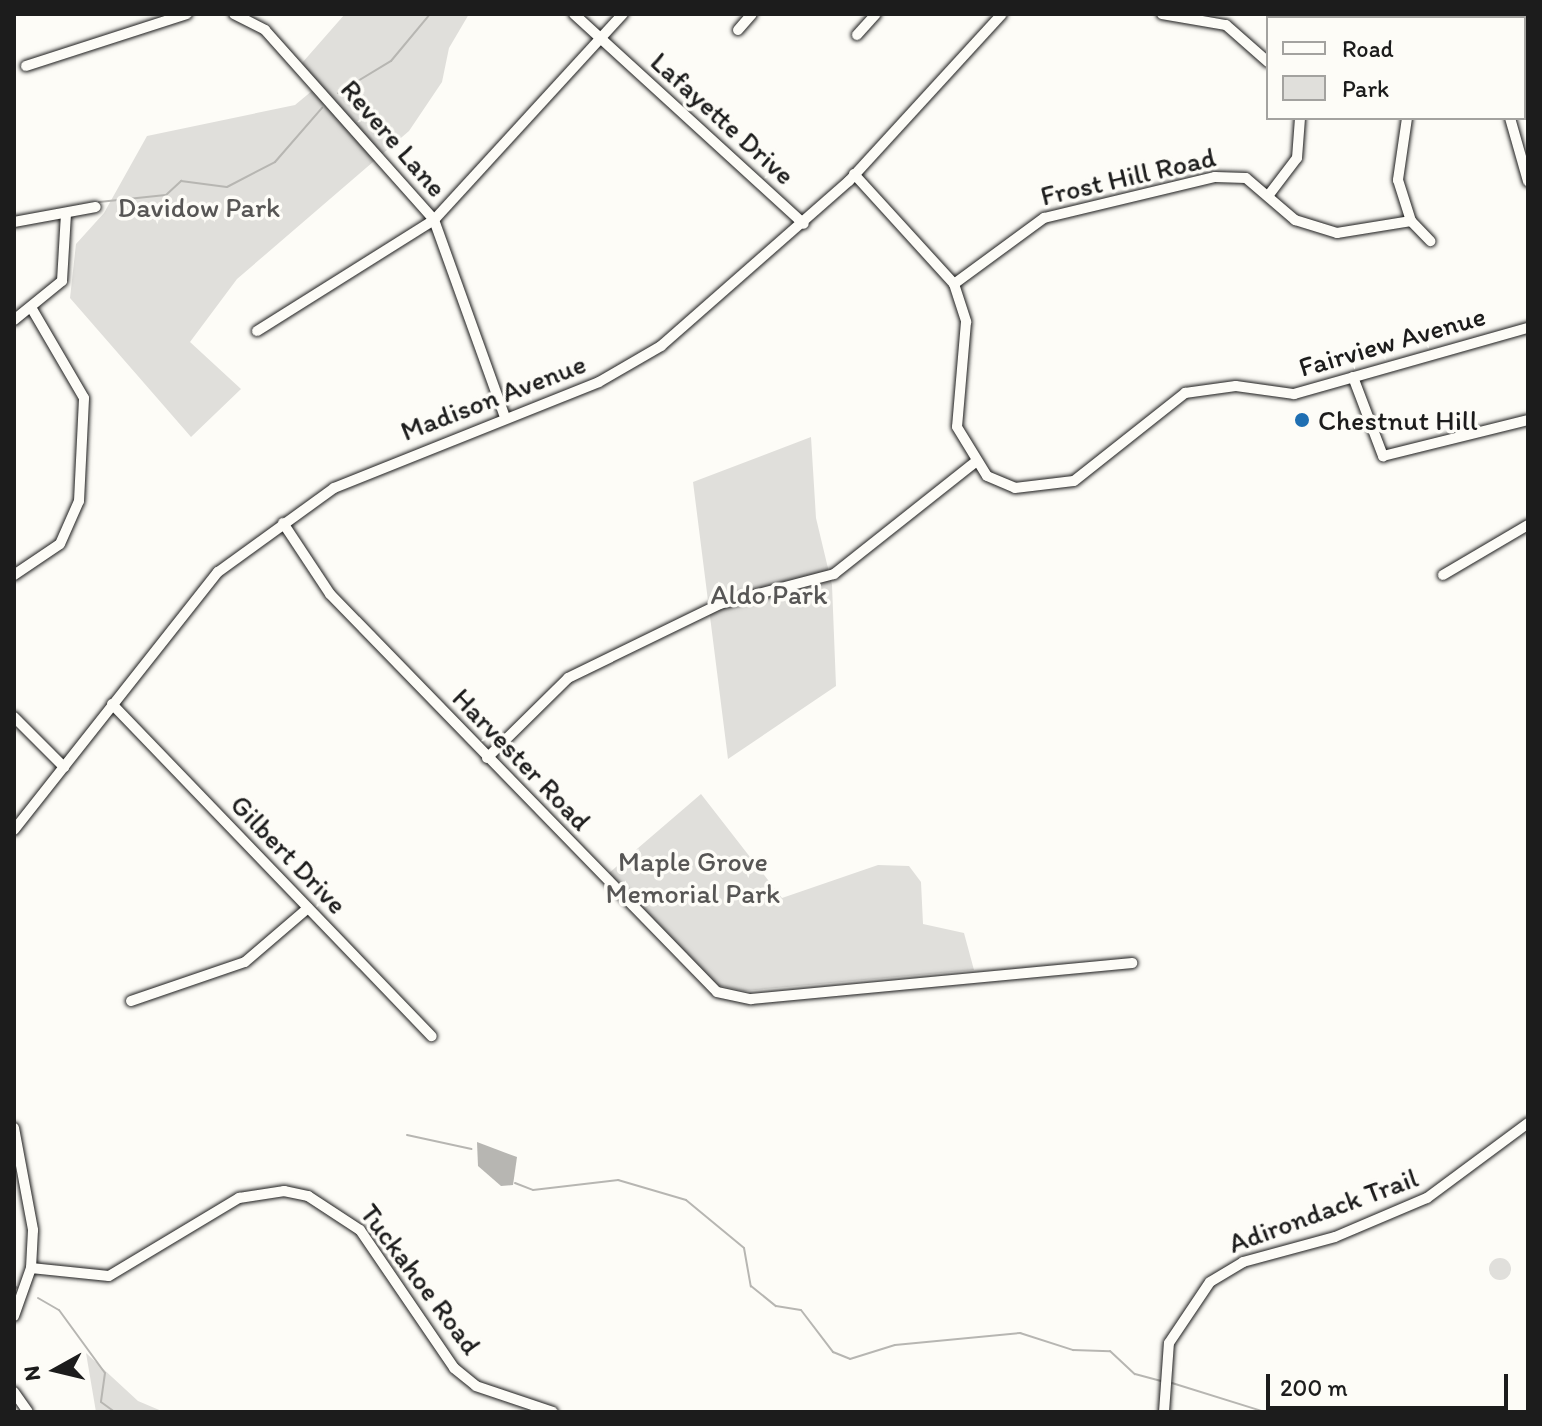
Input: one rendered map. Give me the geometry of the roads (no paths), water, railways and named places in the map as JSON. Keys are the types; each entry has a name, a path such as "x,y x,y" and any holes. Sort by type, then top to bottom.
{"street":[{"path":"26,66 187,14"},
{"name":"Revere Lane","path":"234,14 265,30 434,220 505,417"},
{"name":"Lafayette Drive","path":"574,14 804,224"},
{"path":"257,331 434,220 623,14"},
{"path":"738,30 752,14"},
{"path":"857,35 876,14"},
{"name":"Madison Avenue","path":"14,830 192,598 283,523 388,462 599,382 661,346 804,224 1002,14"},
{"path":"1162,14 1226,25 1266,60"},
{"path":"1268,196 1297,158 1300,120"},
{"path":"1407,120 1398,180 1411,221 1430,241"},
{"path":"1511,120 1528,181"},
{"path":"487,758 568,678 720,604 834,574 974,463 955,410 966,322 954,284 854,174"},
{"name":"Frost Hill Road","path":"954,284 1025,226 1066,211 1234,175 1268,196 1295,220 1337,233 1411,221"},
{"path":"14,222 96,207"},
{"path":"14,320 32,309 62,281 66,213"},
{"path":"14,575 60,544 79,501 84,398 32,309"},
{"name":"Fairview Avenue","path":"974,463 1015,488 1056,488 1092,468 1185,393 1216,386 1294,394 1528,328"},
{"path":"1353,377 1383,456 1528,420"},
{"name":"Harvester Road","path":"283,523 330,594 699,980 731,997 1132,963"},
{"path":"1443,575 1528,525"},
{"name":"Gilbert Drive","path":"112,704 432,1036"},
{"path":"14,717 64,767"},
{"path":"131,1001 245,962 308,908"},
{"name":"Adirondack Trail","path":"1164,1412 1163,1375 1177,1323 1227,1270 1427,1198 1528,1123"},
{"path":"14,1128 31,1268 14,1316"},
{"name":"Tuckahoe Road","path":"31,1268 109,1276 239,1198 284,1191 308,1196 360,1230 454,1368 476,1386 553,1412"},
{"path":"14,1392 28,1412"}],"waterway":[{"path":"338,93 391,61 430,14"},
{"path":"99,202 166,195 181,181 227,187 275,162 322,108"},
{"path":"407,1135 472,1149"},
{"path":"515,1183 533,1190 618,1180 686,1200 744,1248 751,1286 776,1306 801,1310 833,1352 850,1359 895,1345 1020,1333 1073,1350 1110,1351 1135,1374 1161,1381"},
{"path":"14,1285 17,1288"},
{"path":"38,1298 59,1310 105,1373 101,1402 115,1412"},
{"path":"1172,1383 1265,1412"}],"place":[{"name":"Chestnut Hill","path":"1302,420"}],"park label":[{"name":"Davidow Park","path":"199,207"},
{"name":"Aldo Park","path":"769,594"},
{"name":"Maple Grove Memorial Park","path":"693,877"}]}
